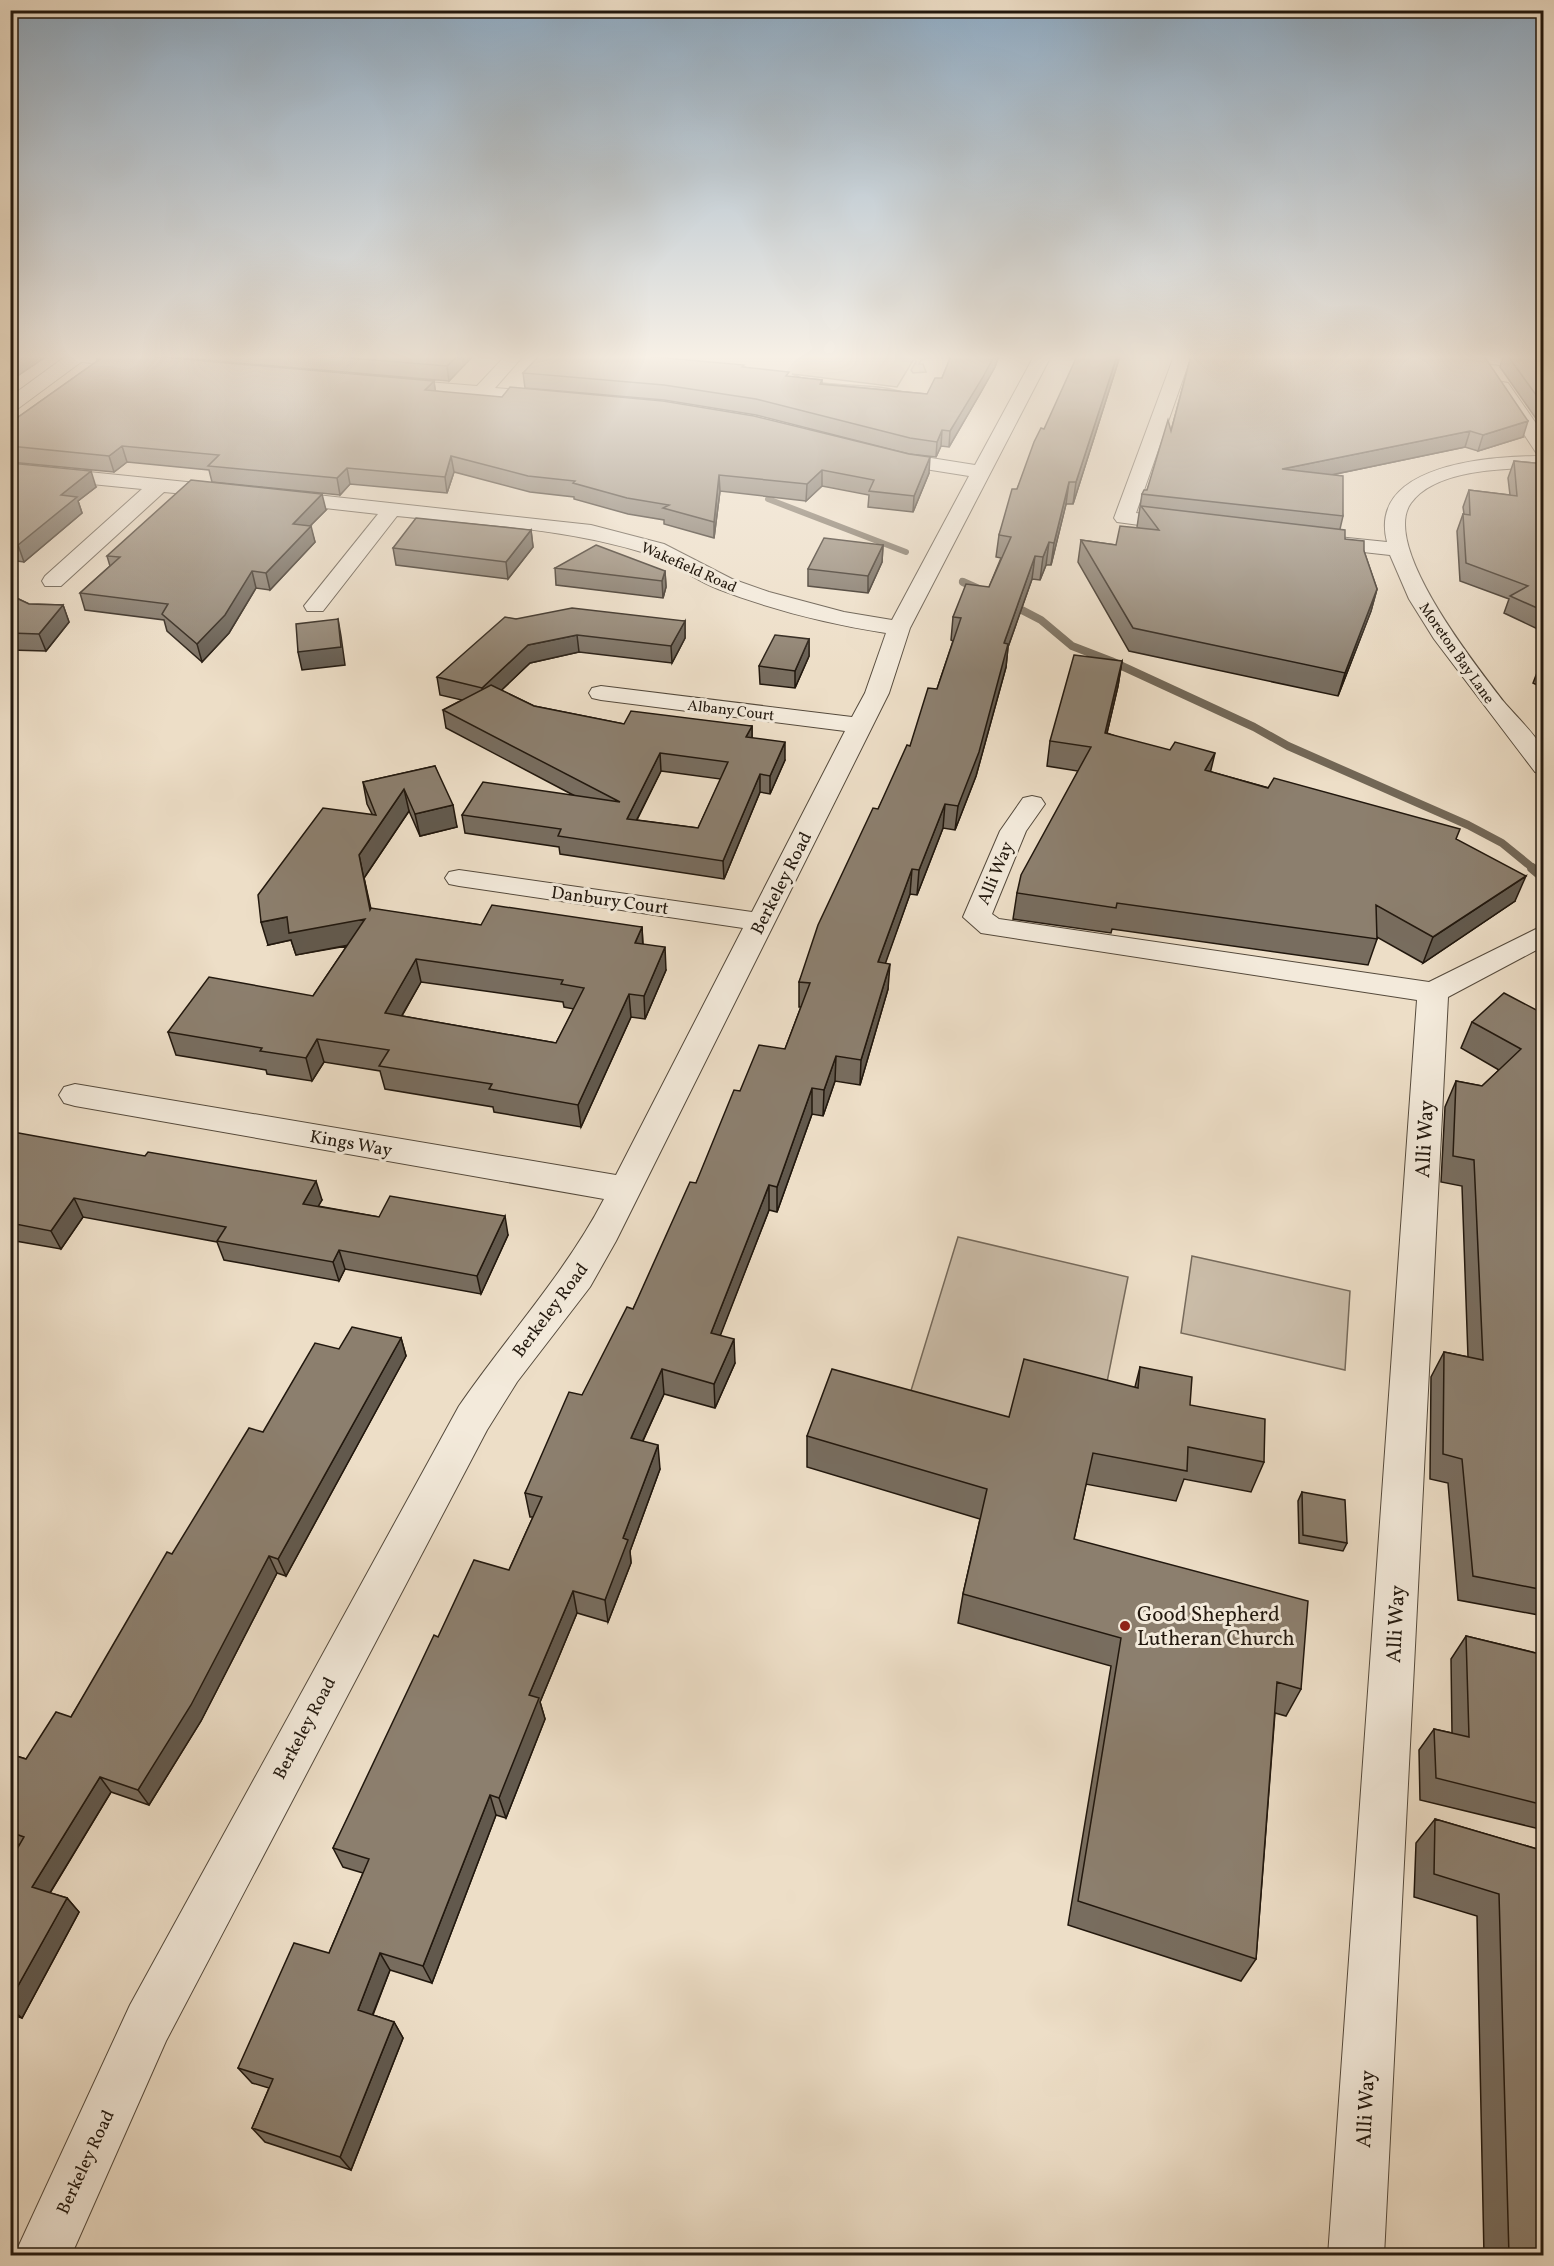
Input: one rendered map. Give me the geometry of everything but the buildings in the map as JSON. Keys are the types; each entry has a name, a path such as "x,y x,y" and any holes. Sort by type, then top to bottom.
{"street":[{"path":"921,462 980,472"},
{"name":"Berkeley Road","path":"42,2256 148,2023 448,1462 504,1371 577,1277 627,1190 861,726 877,693 899,628 985,462"},
{"path":"1144,462 1124,518 1200,527"},
{"name":"Moreton Bay Lane","path":"1544,462 1464,469 1436,477 1414,490 1398,504 1394,524 1397,549 1419,600 1484,693 1544,767"},
{"path":"10,470 241,494"},
{"path":"53,581 158,486"},
{"name":"Wakefield Road","path":"264,496 557,526 623,539 656,549 724,584 761,597 842,619 899,628"},
{"path":"315,606 393,508"},
{"path":"1302,539 1397,549"},
{"name":"Albany Court","path":"601,693 861,726"},
{"name":"Alli Way","path":"1032,804 1013,831 977,917 991,927 1433,992 1356,2256"},
{"name":"Danbury Court","path":"459,878 762,922"},
{"path":"1433,992 1544,934"},
{"name":"Kings Way","path":"75,1095 627,1190"}],"shaded area":[{"path":"958,1237 1128,1277 1101,1412 1003,1448 902,1420"},
{"path":"1192,1256 1350,1291 1345,1370 1181,1333"}],"waterway":[{"path":"768,499 906,552"},
{"path":"962,581 966,583"},
{"path":"963,582 981,590"},
{"path":"1008,603 1041,620 1072,646 1111,661 1254,727 1288,746 1468,825 1502,843 1534,869"},
{"path":"1532,868 1544,878"}],"place":[{"name":"Good Shepherd Lutheran Church","path":"1125,1626"}]}
